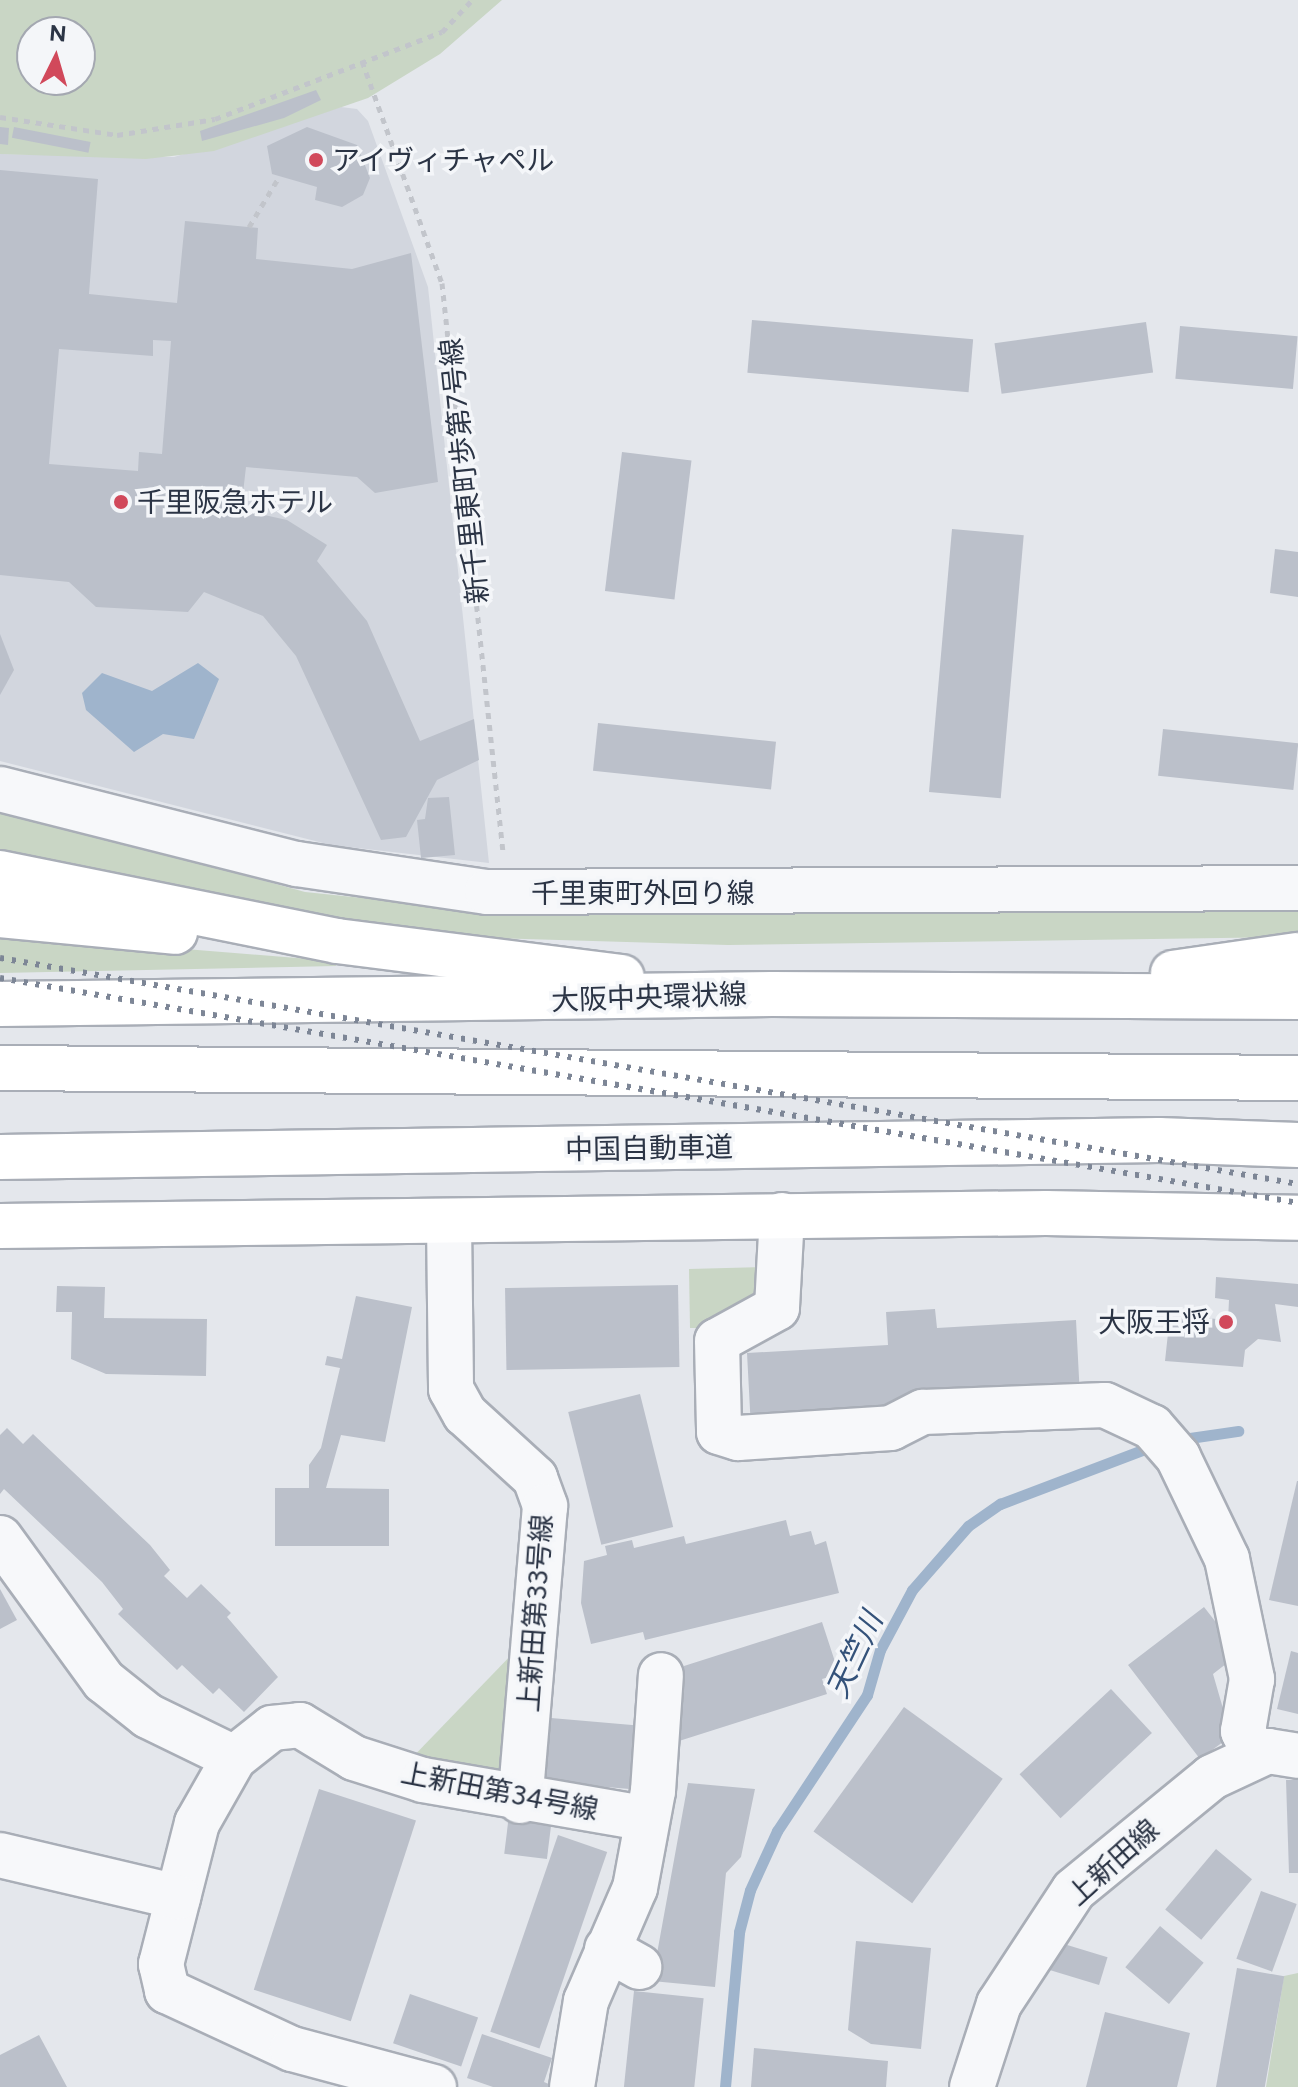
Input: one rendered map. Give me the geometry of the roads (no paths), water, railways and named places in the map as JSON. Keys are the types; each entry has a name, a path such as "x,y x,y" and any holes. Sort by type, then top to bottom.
{"main road":[{"path":"0,873 337,941"},
{"path":"0,915 337,941 772,994"},
{"path":"1064,992 1298,955"},
{"name":"大阪中央環状線","path":"0,1004 1064,992 1298,997"},
{"path":"0,1068 1298,1078"},
{"name":"中国自動車道","path":"0,1157 1159,1140 1298,1145"},
{"path":"0,1226 782,1215 1298,1218"},
{"path":"1225,1217 1298,1235"}],"street":[{"name":"千里東町外回り線","path":"0,789 297,864 507,893 1298,888"},
{"path":"782,1215 777,1308 717,1341 719,1432 738,1438 891,1428 923,1412 1105,1405 1165,1442 1227,1559 1252,1679 1243,1731 1254,1755"},
{"name":"上新田第33号線","path":"449,1222 451,1389 465,1414 535,1478 545,1506 520,1801"},
{"path":"0,1538 104,1681 148,1716 234,1758 197,1823 161,1964 167,1991 178,2001 292,2049 434,2087"},
{"path":"572,2087 579,2027 623,1958 643,1818 653,1791 661,1675"},
{"name":"上新田第34号線","path":"234,1758 272,1728 300,1725 377,1768 520,1801 643,1818"},
{"name":"上新田線","path":"972,2087 999,2004 1074,1890 1212,1777 1254,1755 1298,1756"},
{"path":"0,1855 178,1897"}],"water":[{"path":"198,663 219,679 194,739 163,734 134,752 86,710 82,693 102,673 152,691"}],"waterway":[{"name":"天竺川","path":"1176,1440 1238,1431"},
{"name":"天竺川","path":"725,2087 739,1932 750,1890 777,1831 867,1695 880,1650 912,1590 968,1526 1000,1504 1155,1445"}],"railway":[{"path":"0,958 1298,1184"},
{"path":"0,978 1298,1203"}],"place":[{"name":"アイヴィチャペル","path":"316,160"},
{"name":"千里阪急ホテル","path":"121,502"},
{"name":"大阪王将","path":"1226,1322"}]}
